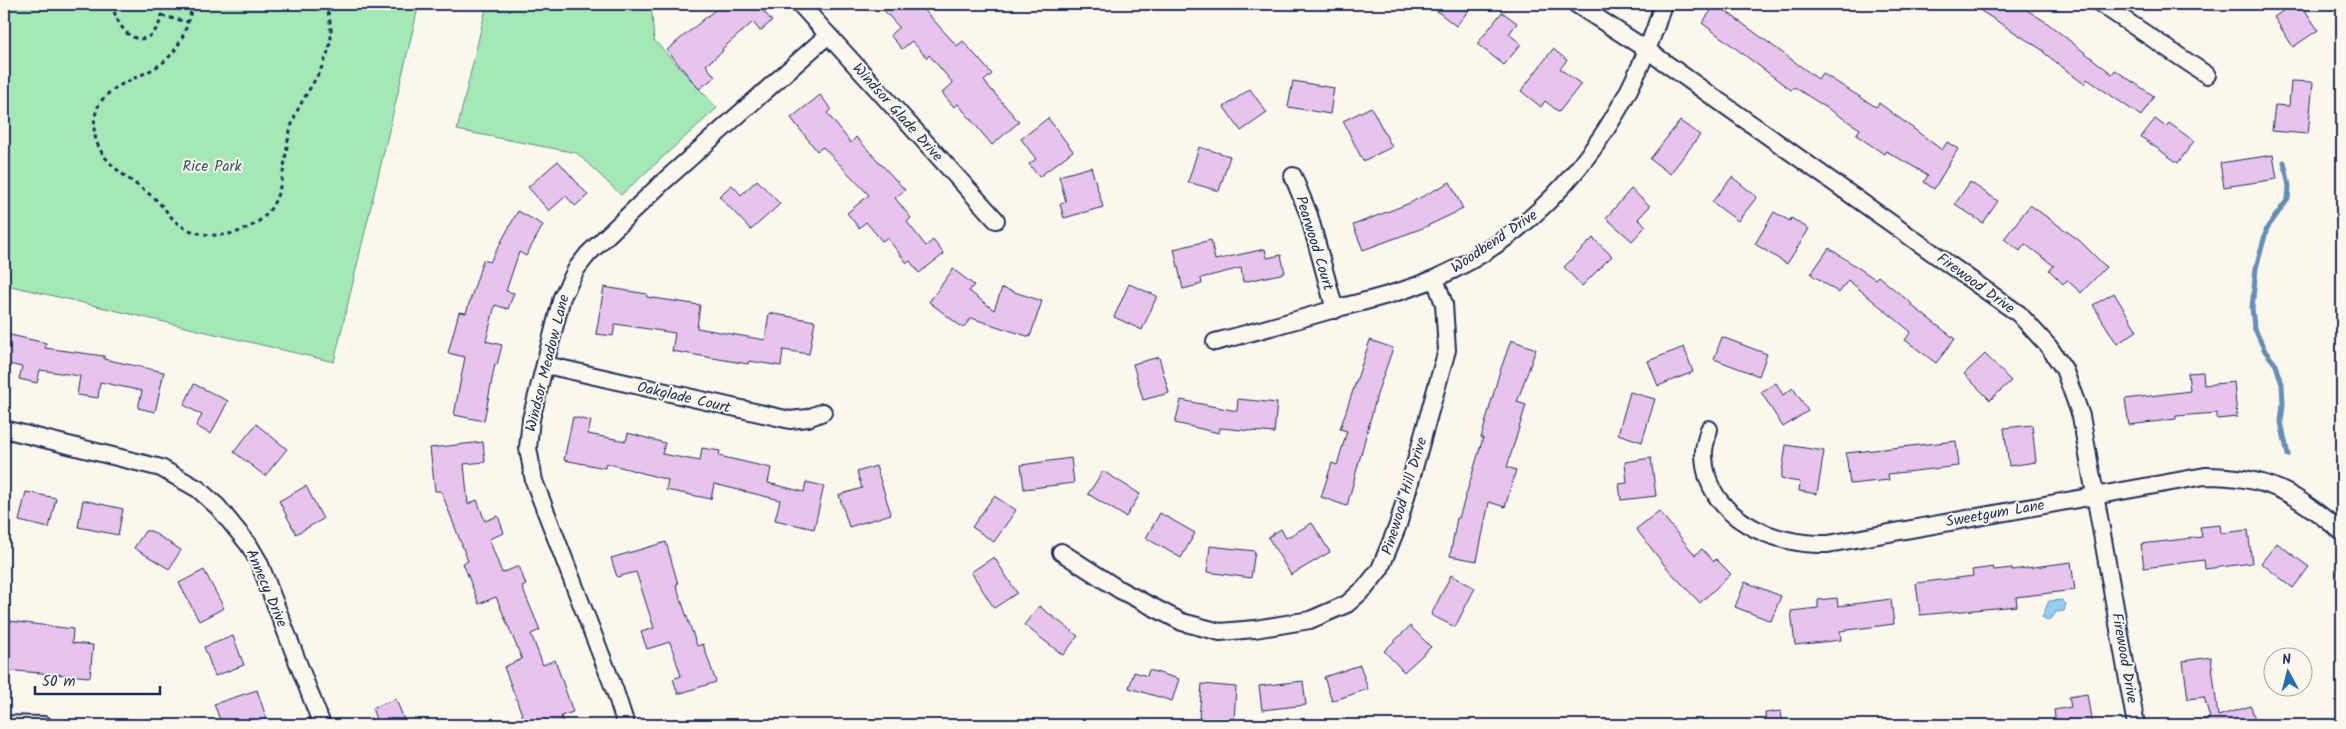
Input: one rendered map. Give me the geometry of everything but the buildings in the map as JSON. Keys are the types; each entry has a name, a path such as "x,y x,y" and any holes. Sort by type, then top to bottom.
{"street":[{"name":"Windsor Glade Drive","path":"800,4 996,220"},
{"name":"Firewood Drive","path":"1576,4 1647,50 2019,314 2049,346 2064,369 2081,416 2097,494 2136,725"},
{"name":"Woodbend Drive","path":"1214,342 1335,310 1435,279 1457,268 1534,217 1556,195 1602,137 1632,86 1663,4"},
{"path":"2101,4 2207,75"},
{"name":"Windsor Meadow Lane","path":"626,725 615,691 534,481 528,448 528,435 562,297 576,268 588,254 663,182 828,35"},
{"name":"Pearwood Court","path":"1293,176 1309,215 1335,310"},
{"name":"Pinewood Hill Drive","path":"1062,552 1120,590 1182,622 1220,632 1255,629 1310,620 1347,604 1365,588 1380,569 1384,560 1398,524 1447,350 1444,304 1435,279"},
{"name":"Oakglade Court","path":"546,365 790,420 808,418 823,412"},
{"name":"Annecy Drive","path":"4,429 161,468 198,489 218,507 240,533 259,562 322,725"},
{"name":"Sweetgum Lane","path":"1708,429 1704,454 1706,470 1711,486 1722,503 1743,522 1769,536 1806,544 1828,544 2205,476 2235,476 2272,485 2292,496 2342,532"},
{"path":"4,724 44,725"}],"path":[{"path":"112,4 119,26 130,37 146,38 153,33 162,16 164,4"},
{"path":"193,4 180,44 168,58 153,70 105,96 97,106 94,134 101,154 161,203 182,227 207,234 222,235 236,233 259,221 275,201 294,118 321,69 331,37 326,4"},
{"path":"162,16 188,22"}],"green space":[{"name":"Rice Park","path":"4,4 419,4 334,362 7,285 4,271"},
{"path":"487,4 651,4 654,40 717,108 621,195 577,153 457,130"}],"water":[{"path":"2062,600 2066,604 2064,611 2056,612 2052,618 2047,620 2042,617 2049,601"}],"waterway":[{"path":"2284,162 2289,186 2288,199 2267,228 2256,268 2252,308 2254,327 2265,351 2276,365 2282,384 2283,404 2281,422 2288,455"},
{"path":"2340,562 2339,573 2342,584"}]}
